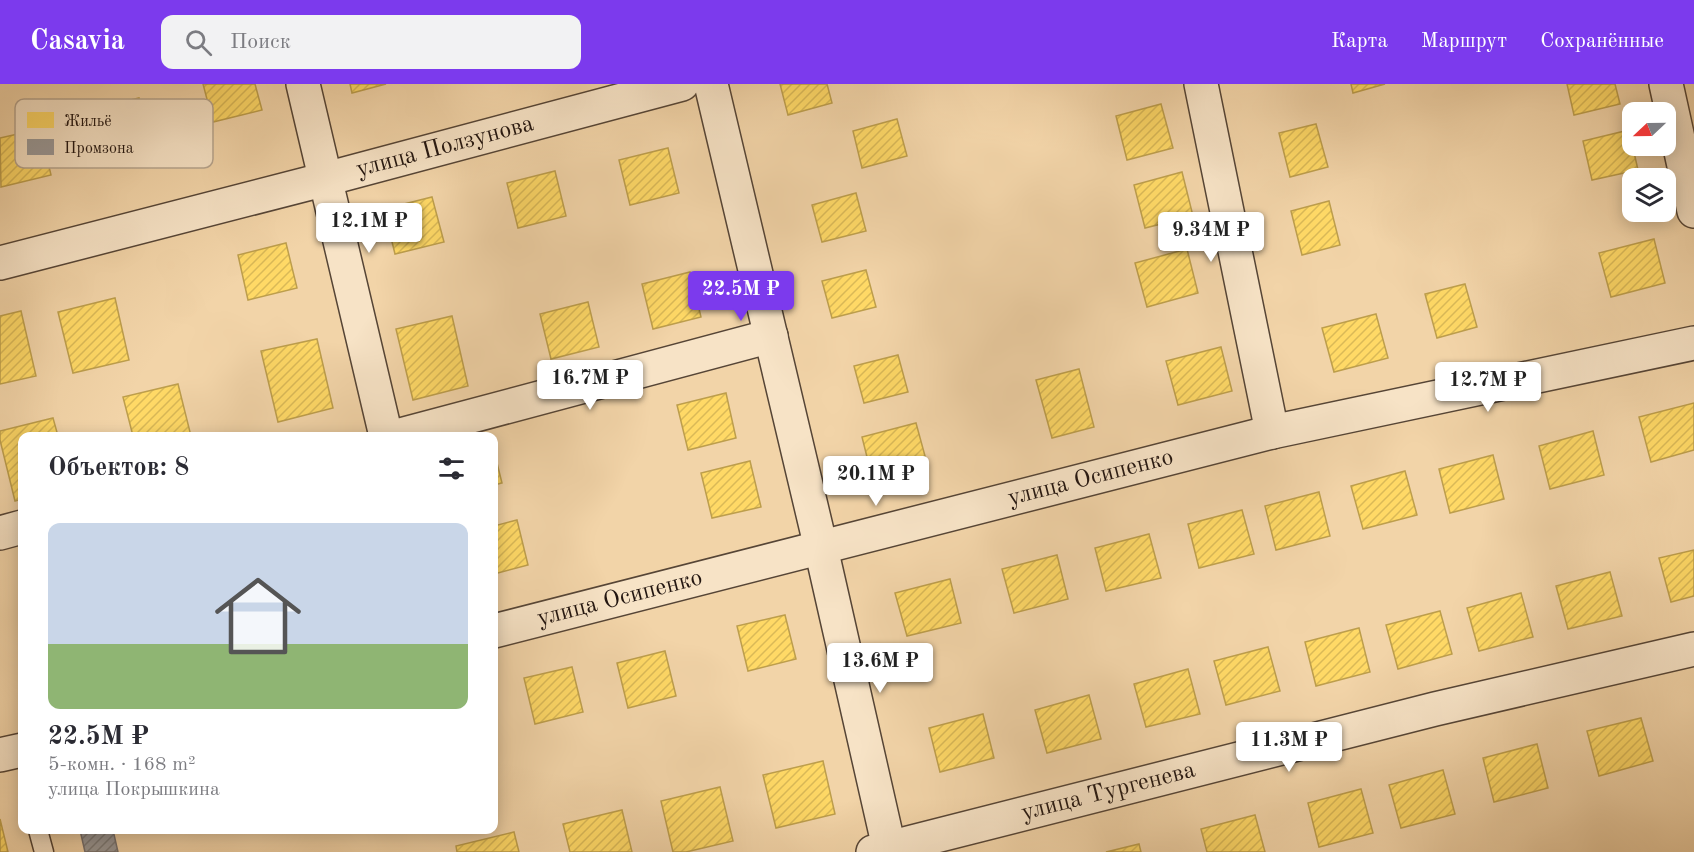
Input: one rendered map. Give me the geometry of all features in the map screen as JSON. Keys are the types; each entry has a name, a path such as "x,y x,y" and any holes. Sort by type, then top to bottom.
{"street":[{"path":"303,84 385,432"},
{"name":"улица Ползунова","path":"0,263 682,84"},
{"path":"711,84 821,548 884,851"},
{"path":"1201,84 1272,432"},
{"path":"1666,84 1694,211"},
{"path":"412,432 771,336"},
{"name":"улица Осипенко","path":"498,631 1272,432 1694,343"},
{"path":"0,533 18,528"},
{"name":"улица Тургенева","path":"884,851 1435,709 1694,650"}],"lane":[{"path":"39,834 44,852"}],"building: Жильё":[{"path":"203,84 255,84 262,110 213,122 213,99 207,99"},
{"path":"350,84 386,84 352,93"},
{"path":"780,84 827,84 832,103 788,115"},
{"path":"1351,84 1385,84 1353,93"},
{"path":"1567,84 1615,84 1620,104 1574,115"},
{"path":"1161,104 1173,148 1127,160 1116,116"},
{"path":"897,119 907,156 862,168 853,131"},
{"path":"1316,124 1328,167 1290,177 1279,133"},
{"path":"1622,132 1622,156 1635,156 1638,168 1622,168 1622,173 1592,180 1583,141"},
{"path":"15,135 15,168 49,168 51,175 1,187 0,138"},
{"path":"668,148 679,193 630,205 619,160"},
{"path":"555,171 566,216 518,228 507,183"},
{"path":"1182,172 1193,216 1145,228 1134,185"},
{"path":"856,193 866,231 822,242 812,205"},
{"path":"432,197 444,242 395,254 384,209"},
{"path":"1329,201 1340,245 1302,255 1291,211"},
{"path":"1654,239 1665,283 1611,297 1599,253"},
{"path":"286,243 297,288 248,300 238,255"},
{"path":"1187,249 1198,293 1147,307 1135,263"},
{"path":"866,270 876,307 832,318 822,281"},
{"path":"690,272 701,317 653,329 642,284"},
{"path":"1465,284 1477,327 1437,338 1425,294"},
{"path":"115,298 129,360 73,373 58,312"},
{"path":"588,302 599,347 551,359 540,314"},
{"path":"21,311 36,376 0,384 0,316"},
{"path":"1376,314 1388,358 1334,372 1322,328"},
{"path":"452,316 468,386 413,400 396,329"},
{"path":"317,339 333,408 278,422 261,351"},
{"path":"1221,347 1232,391 1178,405 1166,361"},
{"path":"898,355 908,392 864,403 854,366"},
{"path":"1079,369 1094,427 1052,438 1036,380"},
{"path":"178,384 190,432 132,432 123,397"},
{"path":"726,393 736,438 688,450 677,405"},
{"path":"1694,403 1694,450 1651,462 1639,417"},
{"path":"53,418 57,432 18,432 18,500 15,501 0,440 0,431"},
{"path":"916,423 928,467 873,481 862,437"},
{"path":"1593,431 1604,475 1550,489 1539,446"},
{"path":"1493,455 1504,499 1450,513 1439,469"},
{"path":"750,461 761,507 712,518 701,473"},
{"path":"498,467 502,483 498,484"},
{"path":"1405,471 1417,515 1363,529 1351,486"},
{"path":"1319,492 1330,536 1276,550 1265,506"},
{"path":"1242,510 1254,554 1199,568 1188,524"},
{"path":"517,520 528,565 498,573 498,525"},
{"path":"1149,534 1161,578 1106,591 1095,548"},
{"path":"1694,550 1694,596 1671,602 1659,558"},
{"path":"1057,555 1068,599 1014,613 1002,569"},
{"path":"1610,572 1622,616 1568,629 1556,586"},
{"path":"950,579 961,623 907,636 895,593"},
{"path":"1521,593 1533,637 1479,651 1467,608"},
{"path":"1440,611 1452,654 1398,669 1386,625"},
{"path":"785,615 796,659 748,671 737,626"},
{"path":"1359,628 1370,672 1316,686 1305,642"},
{"path":"1268,647 1280,691 1226,705 1214,661"},
{"path":"665,651 676,696 628,708 617,663"},
{"path":"572,667 583,712 535,724 524,678"},
{"path":"1188,669 1200,714 1146,727 1134,684"},
{"path":"1089,695 1101,739 1047,753 1035,710"},
{"path":"983,714 994,758 940,772 929,728"},
{"path":"1641,718 1653,761 1599,776 1587,731"},
{"path":"1537,744 1548,788 1494,802 1483,758"},
{"path":"823,761 835,814 776,828 763,775"},
{"path":"1443,770 1455,814 1401,828 1389,785"},
{"path":"720,787 733,841 686,852 673,852 661,801"},
{"path":"1361,789 1373,833 1319,847 1308,803"},
{"path":"622,810 632,852 570,852 563,824"},
{"path":"1255,815 1265,852 1207,852 1201,829"},
{"path":"0,819 8,852 0,852"},
{"path":"514,832 519,852 457,852 456,846"},
{"path":"1139,844 1141,852 1106,852"}],"building: Промзона":[{"path":"81,834 114,834 118,852 85,852"}]}
